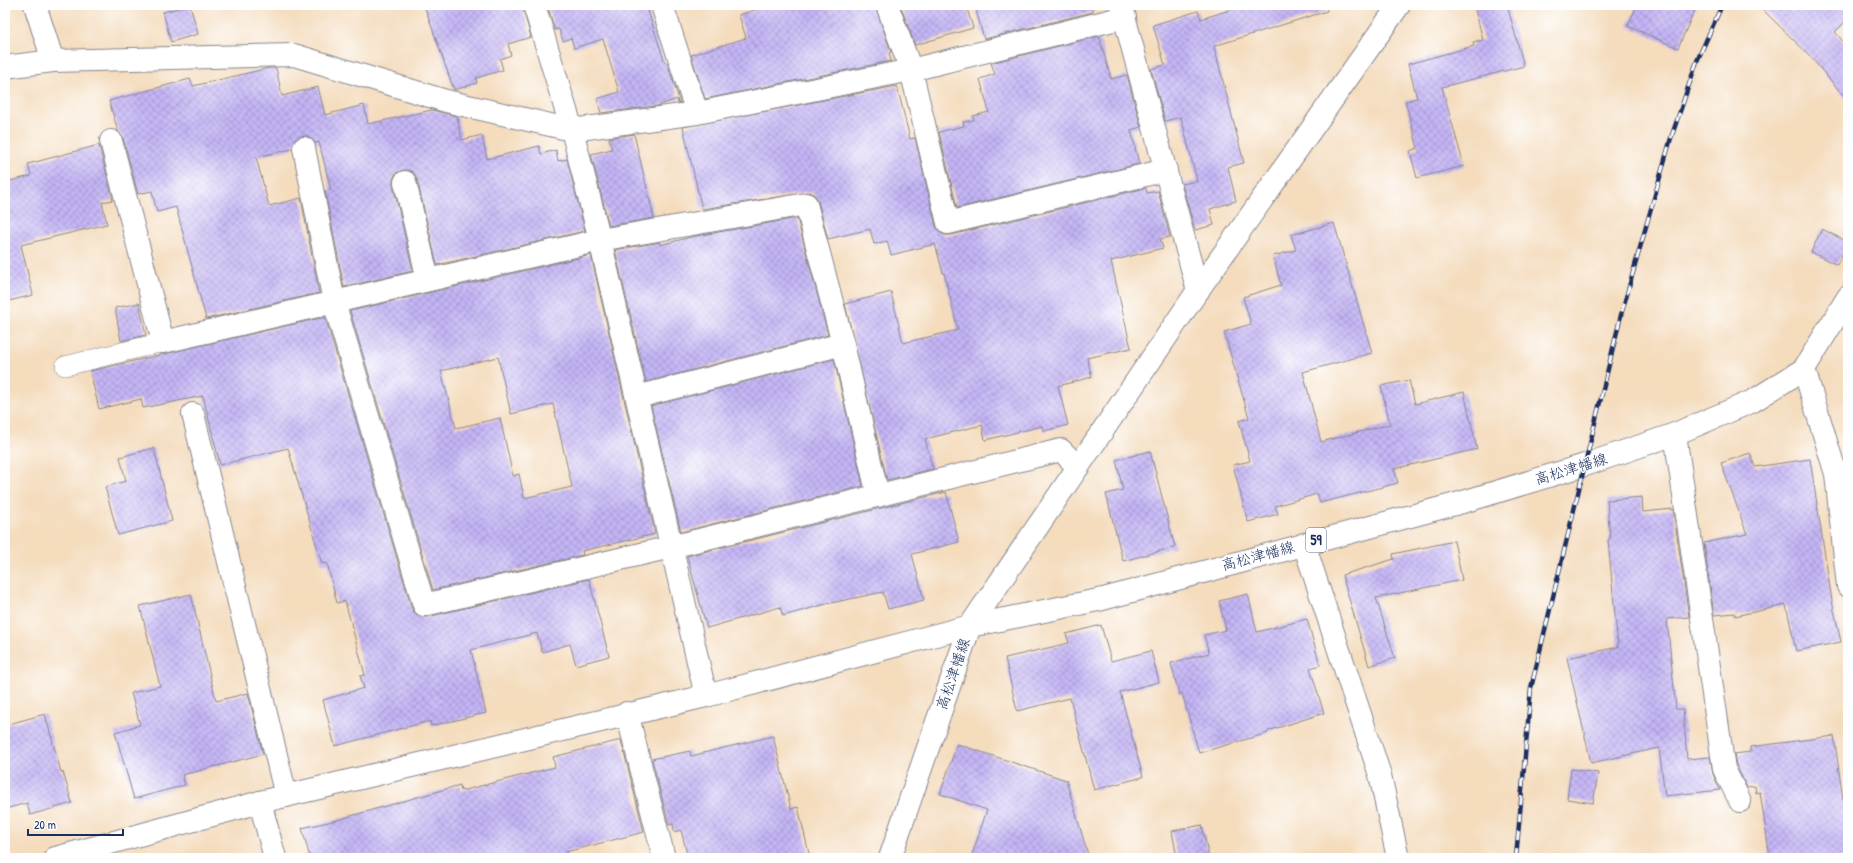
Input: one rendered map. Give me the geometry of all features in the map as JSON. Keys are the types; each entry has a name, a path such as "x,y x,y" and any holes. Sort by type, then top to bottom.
{"street":[{"path":"35,5 53,61"},
{"path":"534,5 572,130 600,240 706,696"},
{"path":"662,5 697,113"},
{"path":"887,5 911,70 948,223 1166,170"},
{"path":"55,858 260,802 627,713 706,696 970,626 1198,291 1399,5"},
{"path":"5,67 53,61 294,55 446,101 572,130 697,113 911,70 1123,11 1198,291"},
{"path":"111,141 163,342 600,240 806,204 843,344 878,496"},
{"path":"304,148 334,302 424,605 671,547 1061,450 1078,467"},
{"path":"405,182 428,280"},
{"name":"高松津幡線","path":"890,858 970,626 1103,599 1463,502 1585,465 1675,434 1753,401 1804,369 1848,298"},
{"path":"637,397 843,344"},
{"path":"1804,369 1836,474 1848,586"},
{"path":"193,414 286,796"},
{"path":"1675,434 1724,769 1740,801"},
{"path":"1304,544 1380,776 1398,858"},
{"path":"627,713 664,858"},
{"path":"260,802 274,858"}],"lane":[{"path":"65,366 163,342"}],"building":[{"path":"190,5 198,34 171,42 163,12"},
{"path":"424,5 522,5 531,37 508,44 511,55 500,59 503,70 476,78 477,83 454,90"},
{"path":"547,5 646,5 680,103 678,103 677,99 657,106 601,113 597,99 619,92 603,39 574,48 571,38 563,41 559,29 555,30"},
{"path":"770,5 875,5 891,52 889,53 891,61 705,99 691,55 746,38 739,15"},
{"path":"910,5 966,5 973,28 915,45 901,7"},
{"path":"992,5 1091,5 1093,12 984,39 976,10"},
{"path":"1246,5 1326,5 1327,11 1214,46 1244,163 1228,167 1236,201 1210,209 1214,225 1195,230 1182,184 1197,181 1181,117 1165,121 1151,69 1165,65 1153,25 1198,11 1201,19"},
{"path":"1474,5 1507,5 1524,66 1442,87 1464,166 1417,178 1410,151 1418,148 1405,101 1417,98 1408,64 1474,46 1473,42 1483,40"},
{"path":"1637,5 1697,5 1678,48 1628,26"},
{"path":"1758,5 1848,5 1848,19 1835,32 1848,47 1848,101 1809,55"},
{"path":"1099,36 1111,79 1127,75 1141,127 1131,130 1139,164 957,208 939,132 964,126 963,122 974,120 973,116 989,112 980,79 995,74 991,63"},
{"path":"269,68 276,68 282,96 318,87 325,115 364,105 368,124 432,110 457,116 462,140 482,135 487,159 539,146 541,154 556,150 558,161 567,159 585,231 437,265 417,179 414,173 409,170 403,170 396,173 393,179 393,185 413,271 344,287 325,191 331,190 319,142 315,143 308,136 301,136 296,139 292,149 256,157 269,206 301,198 319,293 206,319 176,207 157,212 152,191 138,194 123,138 118,131 109,101 190,79 193,86"},
{"path":"897,86 910,139 915,138 936,226 944,235 951,235 1146,188 1147,193 1158,191 1170,237 1160,239 1163,248 1111,261 1131,348 1087,358 1092,377 1058,386 1068,425 1044,431 1042,426 985,440 982,425 925,439 933,469 887,480 845,304 891,292 903,343 958,330 944,273 935,244 891,255 887,241 874,244 870,229 828,239 818,201 815,195 810,192 702,209 683,127"},
{"path":"634,134 654,218 609,226 591,154 612,149 609,138"},
{"path":"99,145 113,200 102,202 107,224 21,245 33,295 5,302 5,182 31,176 28,164"},
{"path":"797,218 828,335 646,382 615,250 660,242 660,245 691,237"},
{"path":"1334,223 1372,353 1303,372 1321,442 1390,424 1381,386 1409,380 1415,404 1464,392 1477,449 1394,469 1398,483 1320,503 1317,494 1275,506 1278,514 1248,522 1233,465 1250,461 1239,421 1249,418 1224,332 1251,324 1243,297 1281,285 1273,256 1296,250 1291,235"},
{"path":"1822,229 1848,242 1837,265 1811,252"},
{"path":"591,255 655,534 582,551 583,555 433,590 350,311","holes":["498,357 511,414 553,404 572,487 524,498 519,474 513,476 500,418 456,428 441,371"]},
{"path":"139,303 146,335 121,341 115,308"},
{"path":"325,317 412,609 415,614 420,617 427,617 589,579 609,656 576,665 570,644 542,652 537,633 471,650 486,713 431,726 430,721 335,746 323,700 364,688 360,676 365,675 345,601 337,603 327,563 322,564 288,448 220,465 203,396 143,408 141,399 99,409 90,371"},
{"path":"834,359 863,486 681,532 651,406"},
{"path":"154,448 172,521 118,535 105,487 126,481 120,457"},
{"path":"1150,451 1175,547 1123,561 1106,494 1123,490 1116,460"},
{"path":"1750,453 1755,467 1810,459 1832,601 1841,642 1796,651 1786,605 1735,616 1735,613 1714,615 1704,543 1747,534 1721,463"},
{"path":"946,492 959,542 912,554 924,600 888,609 883,592 826,604 783,616 780,607 707,628 687,556"},
{"path":"1642,497 1643,512 1673,509 1689,617 1667,619 1676,709 1683,709 1687,759 1710,757 1713,774 1720,790 1665,796 1659,748 1591,763 1567,658 1618,647 1608,540 1610,539 1607,500"},
{"path":"1454,541 1462,580 1376,598 1395,658 1369,666 1342,575 1394,559 1393,554"},
{"path":"191,594 216,701 248,693 263,754 182,775 185,785 134,799 115,732 140,725 131,693 160,686 140,606"},
{"path":"1248,594 1257,632 1307,619 1320,665 1310,668 1324,713 1268,731 1268,733 1199,753 1182,693 1179,694 1171,663 1209,653 1204,635 1226,630 1219,601"},
{"path":"1101,625 1111,661 1151,651 1159,682 1120,692 1143,777 1094,790 1070,698 1017,711 1005,658 1069,643 1066,634"},
{"path":"45,714 61,772 63,772 72,803 30,815 27,803 5,809 5,725"},
{"path":"773,736 791,809 798,807 810,858 688,858 681,830 674,832 673,824 669,825 652,759 690,751 691,756"},
{"path":"1834,736 1843,799 1848,798 1848,858 1770,858 1760,792 1756,793 1755,786 1747,787 1736,765 1734,754 1750,752 1750,747"},
{"path":"621,740 644,832 566,852 568,858 310,858 302,828 337,820 460,785 461,791 555,767 553,757"},
{"path":"957,744 1066,780 1089,858 971,858 987,810 940,794"},
{"path":"1571,769 1598,773 1593,803 1567,799"},
{"path":"1202,825 1209,858 1177,858 1172,831"}],"railway":[{"path":"1516,858 1531,688 1621,315 1671,138 1697,61 1722,5"}]}
